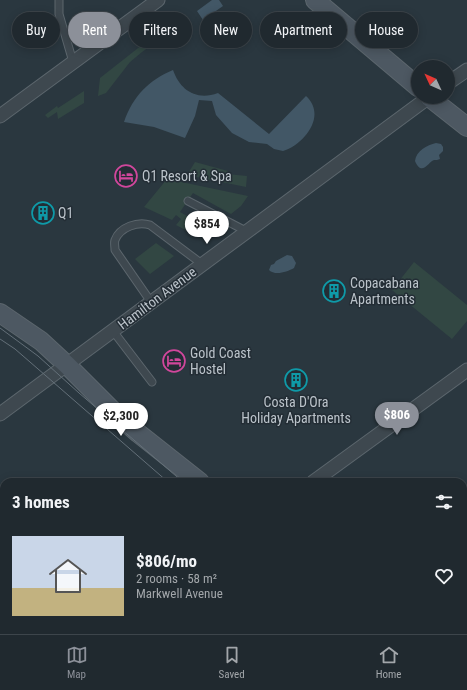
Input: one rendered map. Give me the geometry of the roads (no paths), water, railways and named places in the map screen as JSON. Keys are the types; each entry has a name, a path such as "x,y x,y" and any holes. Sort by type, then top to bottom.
{"street":[{"path":"315,0 411,81"},
{"path":"0,116 156,1"},
{"path":"455,78 467,70"},
{"name":"Hamilton Avenue","path":"0,414 419,104"},
{"path":"438,104 467,127"},
{"path":"0,313 41,341 112,410 195,478"},
{"path":"318,478 467,370"}],"lane":[{"path":"59,0 59,14 74,62"},
{"path":"188,201 246,231"},
{"path":"151,302 115,250 114,242 117,236 124,230 138,223 150,225 202,264"},
{"path":"113,331 152,382"}],"water":[{"path":"212,0 219,0 223,6 214,12 200,12 200,16 197,11"},
{"path":"173,70 180,83 190,92 203,96 218,93 269,134 306,96 312,104 314,112 314,120 311,128 299,142 291,147 283,151 274,149 267,144 249,142 232,133 216,115 212,101 199,100 195,116 185,138 154,127 124,122 132,104 143,90 156,79"},
{"path":"436,143 441,144 443,147 443,151 439,155 440,159 434,160 425,167 420,168 415,161 417,154 429,145"},
{"path":"287,255 292,256 296,263 294,268 278,273 274,273 269,270 271,265"}],"tram line":[{"path":"0,328 38,356 178,478"},
{"path":"0,339 15,349 163,478"}],"place":[{"name":"Q1 Resort & Spa","path":"126,176"},
{"name":"Q1","path":"43,213"},
{"name":"Copacabana Apartments","path":"334,291"},
{"name":"Gold Coast Hostel","path":"174,361"},
{"name":"Costa D'Ora Holiday Apartments","path":"296,380"}]}
